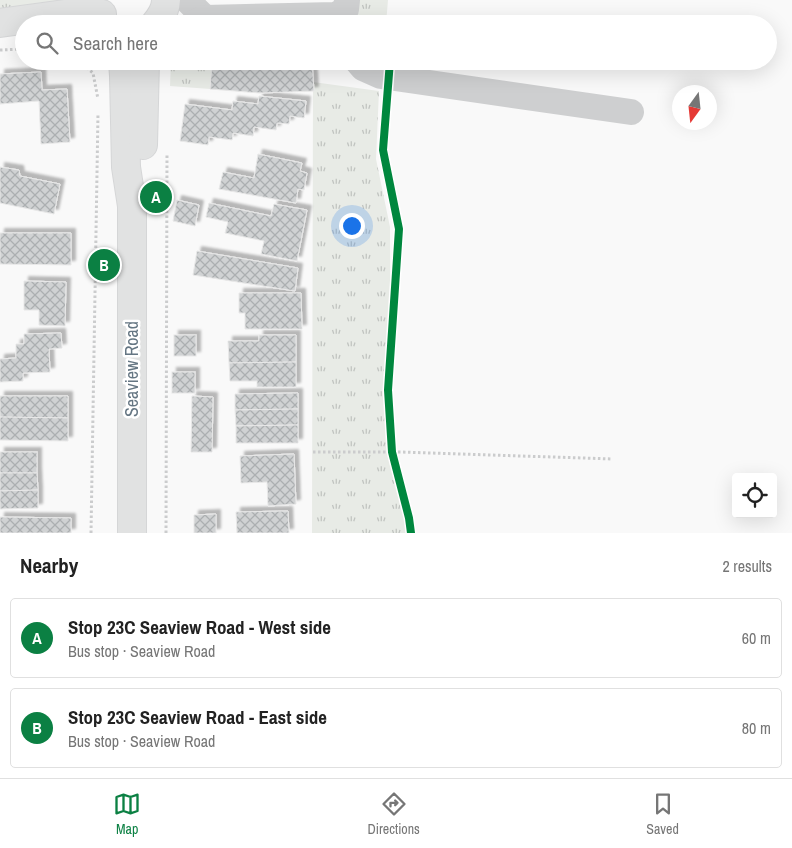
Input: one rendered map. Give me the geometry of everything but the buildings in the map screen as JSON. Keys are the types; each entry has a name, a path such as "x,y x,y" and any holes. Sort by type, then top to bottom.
{"main road":[{"path":"161,15 166,0"},
{"path":"58,15 87,11 104,13"},
{"name":"Seaview Road","path":"130,70 142,169 132,206 132,533"}],"lane":[{"path":"187,0 196,15"},
{"path":"304,15 339,13"},
{"path":"368,70 381,76 631,112"}],"path":[{"path":"0,50 15,49"},
{"path":"90,70 93,73 98,98 91,533"},
{"path":"166,533 167,148"},
{"path":"392,443 394,460"},
{"path":"313,452 392,452 612,459"}],"green space":[{"path":"0,0 83,0 0,11"},
{"path":"358,0 388,0 387,15 353,15"},
{"path":"171,70 211,70 210,89 170,86"},
{"path":"313,82 379,91 376,159 390,227 390,307 383,391 388,452 404,514 406,533 312,533"}],"cycle path":[{"path":"389,70 383,150 399,229 388,390 392,452 411,533"}],"place":[{"name":"Stop 23C Seaview Road - West side","path":"156,197"},
{"name":"Stop 23C Seaview Road - East side","path":"104,265"}]}
